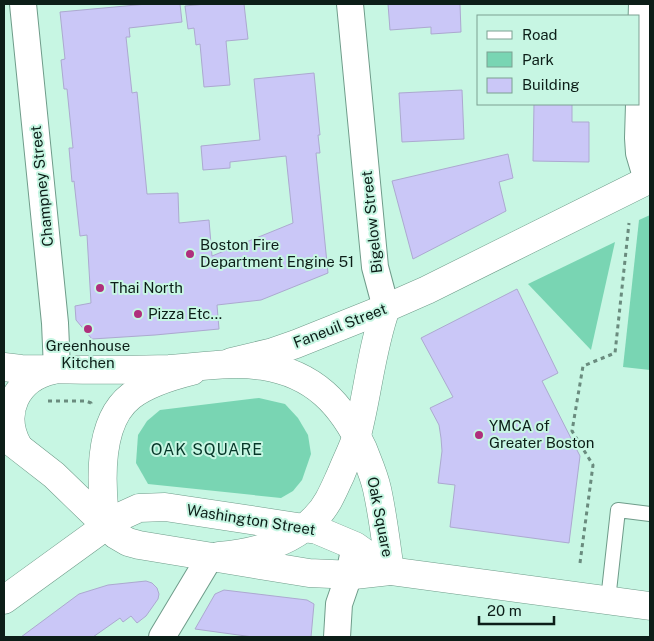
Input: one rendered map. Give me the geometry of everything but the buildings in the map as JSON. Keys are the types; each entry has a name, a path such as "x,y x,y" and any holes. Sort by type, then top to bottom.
{"main road":[{"name":"Faneuil Street","path":"4,367 130,370 210,366 273,352 316,337 427,290 649,180"},
{"path":"210,557 255,551 271,546 305,527 317,517 335,487 356,436 374,352 386,308"},
{"name":"Oak Square","path":"106,526 103,501 103,466 110,428 120,407 133,395 176,375 210,366 233,364 262,366 292,374 309,382 331,399 340,410 356,436 377,487 390,571"},
{"path":"11,441 10,408 18,390 33,377 56,369"},
{"name":"Washington Street","path":"11,441 54,475 116,535 128,542 139,545 309,573 349,576 390,571 650,606"},
{"name":"Washington Street","path":"106,526 127,512 139,508 165,507 305,527 332,535 354,546 390,571"},
{"path":"4,600 106,526"}],"street":[{"name":"Champney Street","path":"23,4 15,29 55,323 56,369"},
{"name":"Bigelow Street","path":"350,4 375,268 386,308"},
{"path":"642,4 639,148 649,180"},
{"path":"337,637 339,604 349,576 354,546"},
{"path":"162,637 210,557"}],"lane":[{"path":"608,600 618,510 650,514"}],"path":[{"path":"580,563 593,466 572,431 583,366 615,353 629,223"},
{"path":"48,401 86,401 90,403 92,409"}],"green space":[{"path":"650,215 650,370 623,367 639,220"},
{"path":"615,242 591,350 528,284"},
{"name":"Oak Square","path":"259,398 285,404 298,418 308,435 311,454 302,480 293,491 281,498 148,484 136,463 138,435 147,421 160,410"}],"place":[{"name":"Boston Fire Department Engine 51","path":"190,254"},
{"name":"Thai North","path":"100,288"},
{"name":"Pizza Etc...","path":"138,314"},
{"name":"Greenhouse Kitchen","path":"88,329"},
{"name":"YMCA of Greater Boston","path":"479,435"}],"district":[{"name":"OAK SQUARE","path":"207,449"}]}
